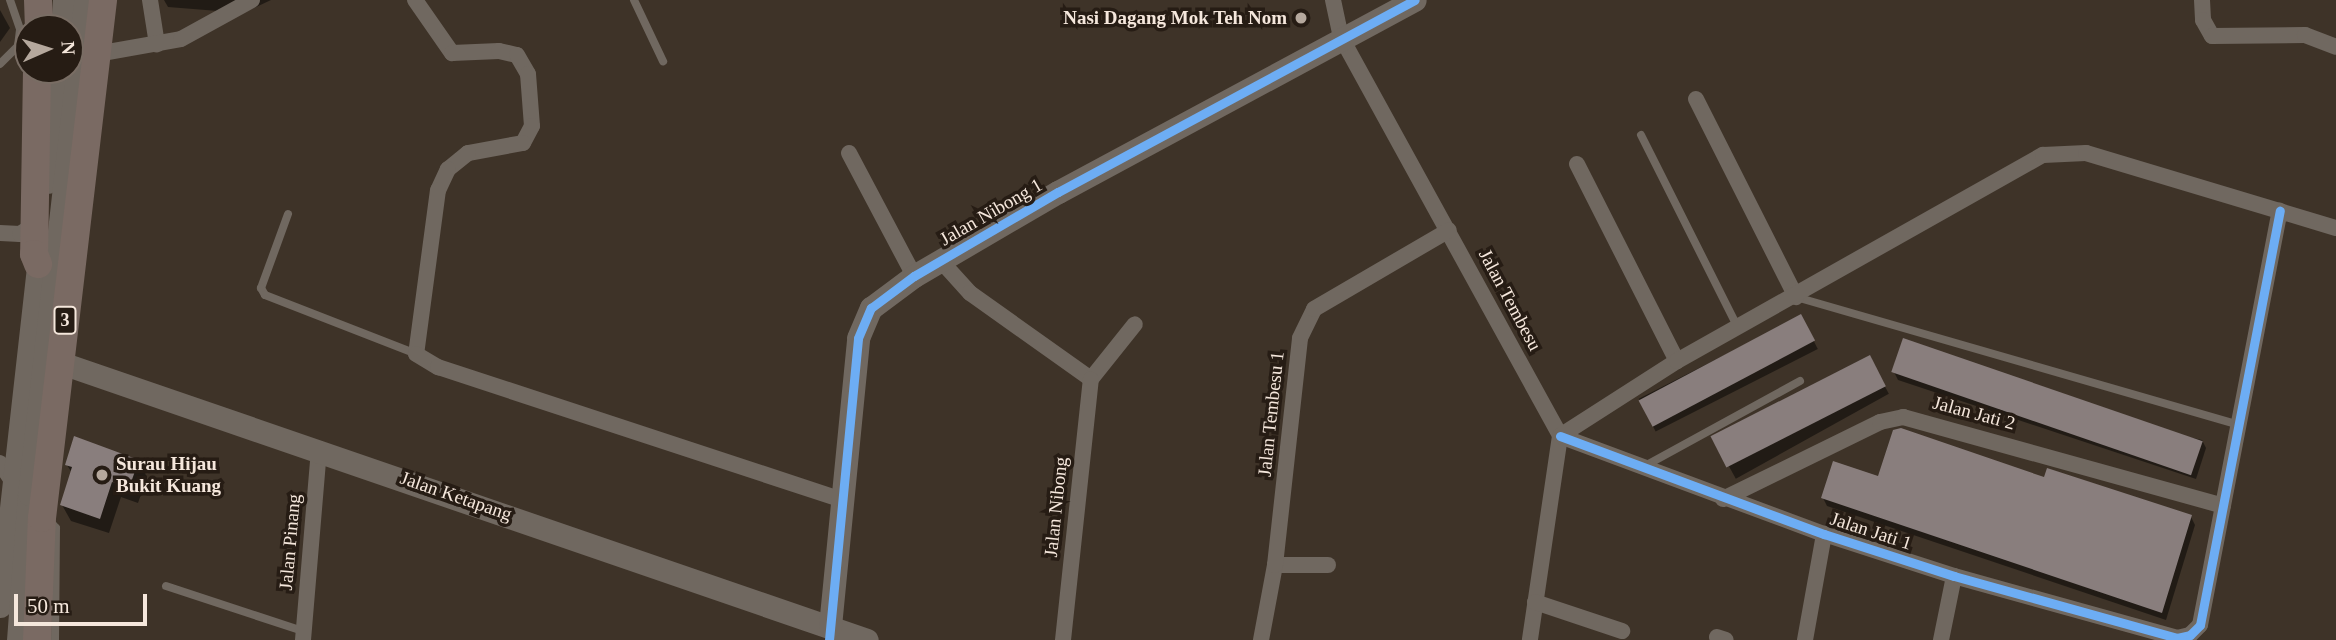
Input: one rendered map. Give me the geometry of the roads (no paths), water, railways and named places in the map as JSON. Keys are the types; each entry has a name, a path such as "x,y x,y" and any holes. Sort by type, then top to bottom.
{"highway":[{"name":"3","path":"37,640 42,518 103,0"},
{"path":"37,84 34,225 38,264"}],"street":[{"path":"150,0 157,44"},
{"path":"84,56 181,38 252,0"},
{"path":"415,0 452,54 499,51 517,55 528,74 532,126 523,143 468,153 448,169 438,190 416,354 438,367 842,500"},
{"name":"Jalan Tembesu","path":"1333,0 1341,37 1560,436"},
{"name":"Jalan Nibong 1","path":"830,633 858,338 871,308 914,276 1341,37 1415,0"},
{"path":"2202,0 2206,30 2212,36 2305,35 2336,47"},
{"path":"0,606 3,552 57,84"},
{"path":"18,640 11,489 44,357 75,84"},
{"path":"1696,99 1796,297"},
{"path":"849,153 914,276"},
{"path":"1530,640 1560,436 1677,361 1796,297 2043,155 2086,153 2336,228"},
{"path":"1577,164 1677,361"},
{"path":"2223,506 2280,211"},
{"path":"0,233 20,234 34,225"},
{"name":"Jalan Tembesu 1","path":"1261,640 1275,565 1300,338 1314,309 1448,230"},
{"path":"941,261 970,293 1091,379 1135,324"},
{"name":"Jalan Ketapang","path":"44,357 319,449 830,633 867,640"},
{"name":"Jalan Nibong","path":"1063,640 1091,379"},
{"name":"Jalan Jati 2","path":"1723,499 1880,422 1903,417 2223,506"},
{"name":"Jalan Jati 1","path":"1560,436 1723,499 1824,534 1954,576 2177,638 2200,625 2223,506"},
{"name":"Jalan Pinang","path":"303,636 319,449"},
{"path":"1805,640 1824,534"},
{"path":"1275,565 1328,565"},
{"path":"1941,640 1954,576"},
{"path":"1535,602 1622,631"}],"lane":[{"path":"0,64 18,46 20,29 10,0"},
{"path":"634,0 663,61"},
{"path":"1641,135 1738,328"},
{"path":"288,214 261,288 265,295 416,354"},
{"path":"1796,297 2239,425"},
{"path":"1642,467 1800,381"},
{"path":"11,489 56,528 55,640"},
{"path":"166,586 303,636"}],"place":[{"name":"Nasi Dagang Mok Teh Nom","path":"1301,18"},
{"name":"Surau Hijau Bukit Kuang","path":"102,475"}]}
